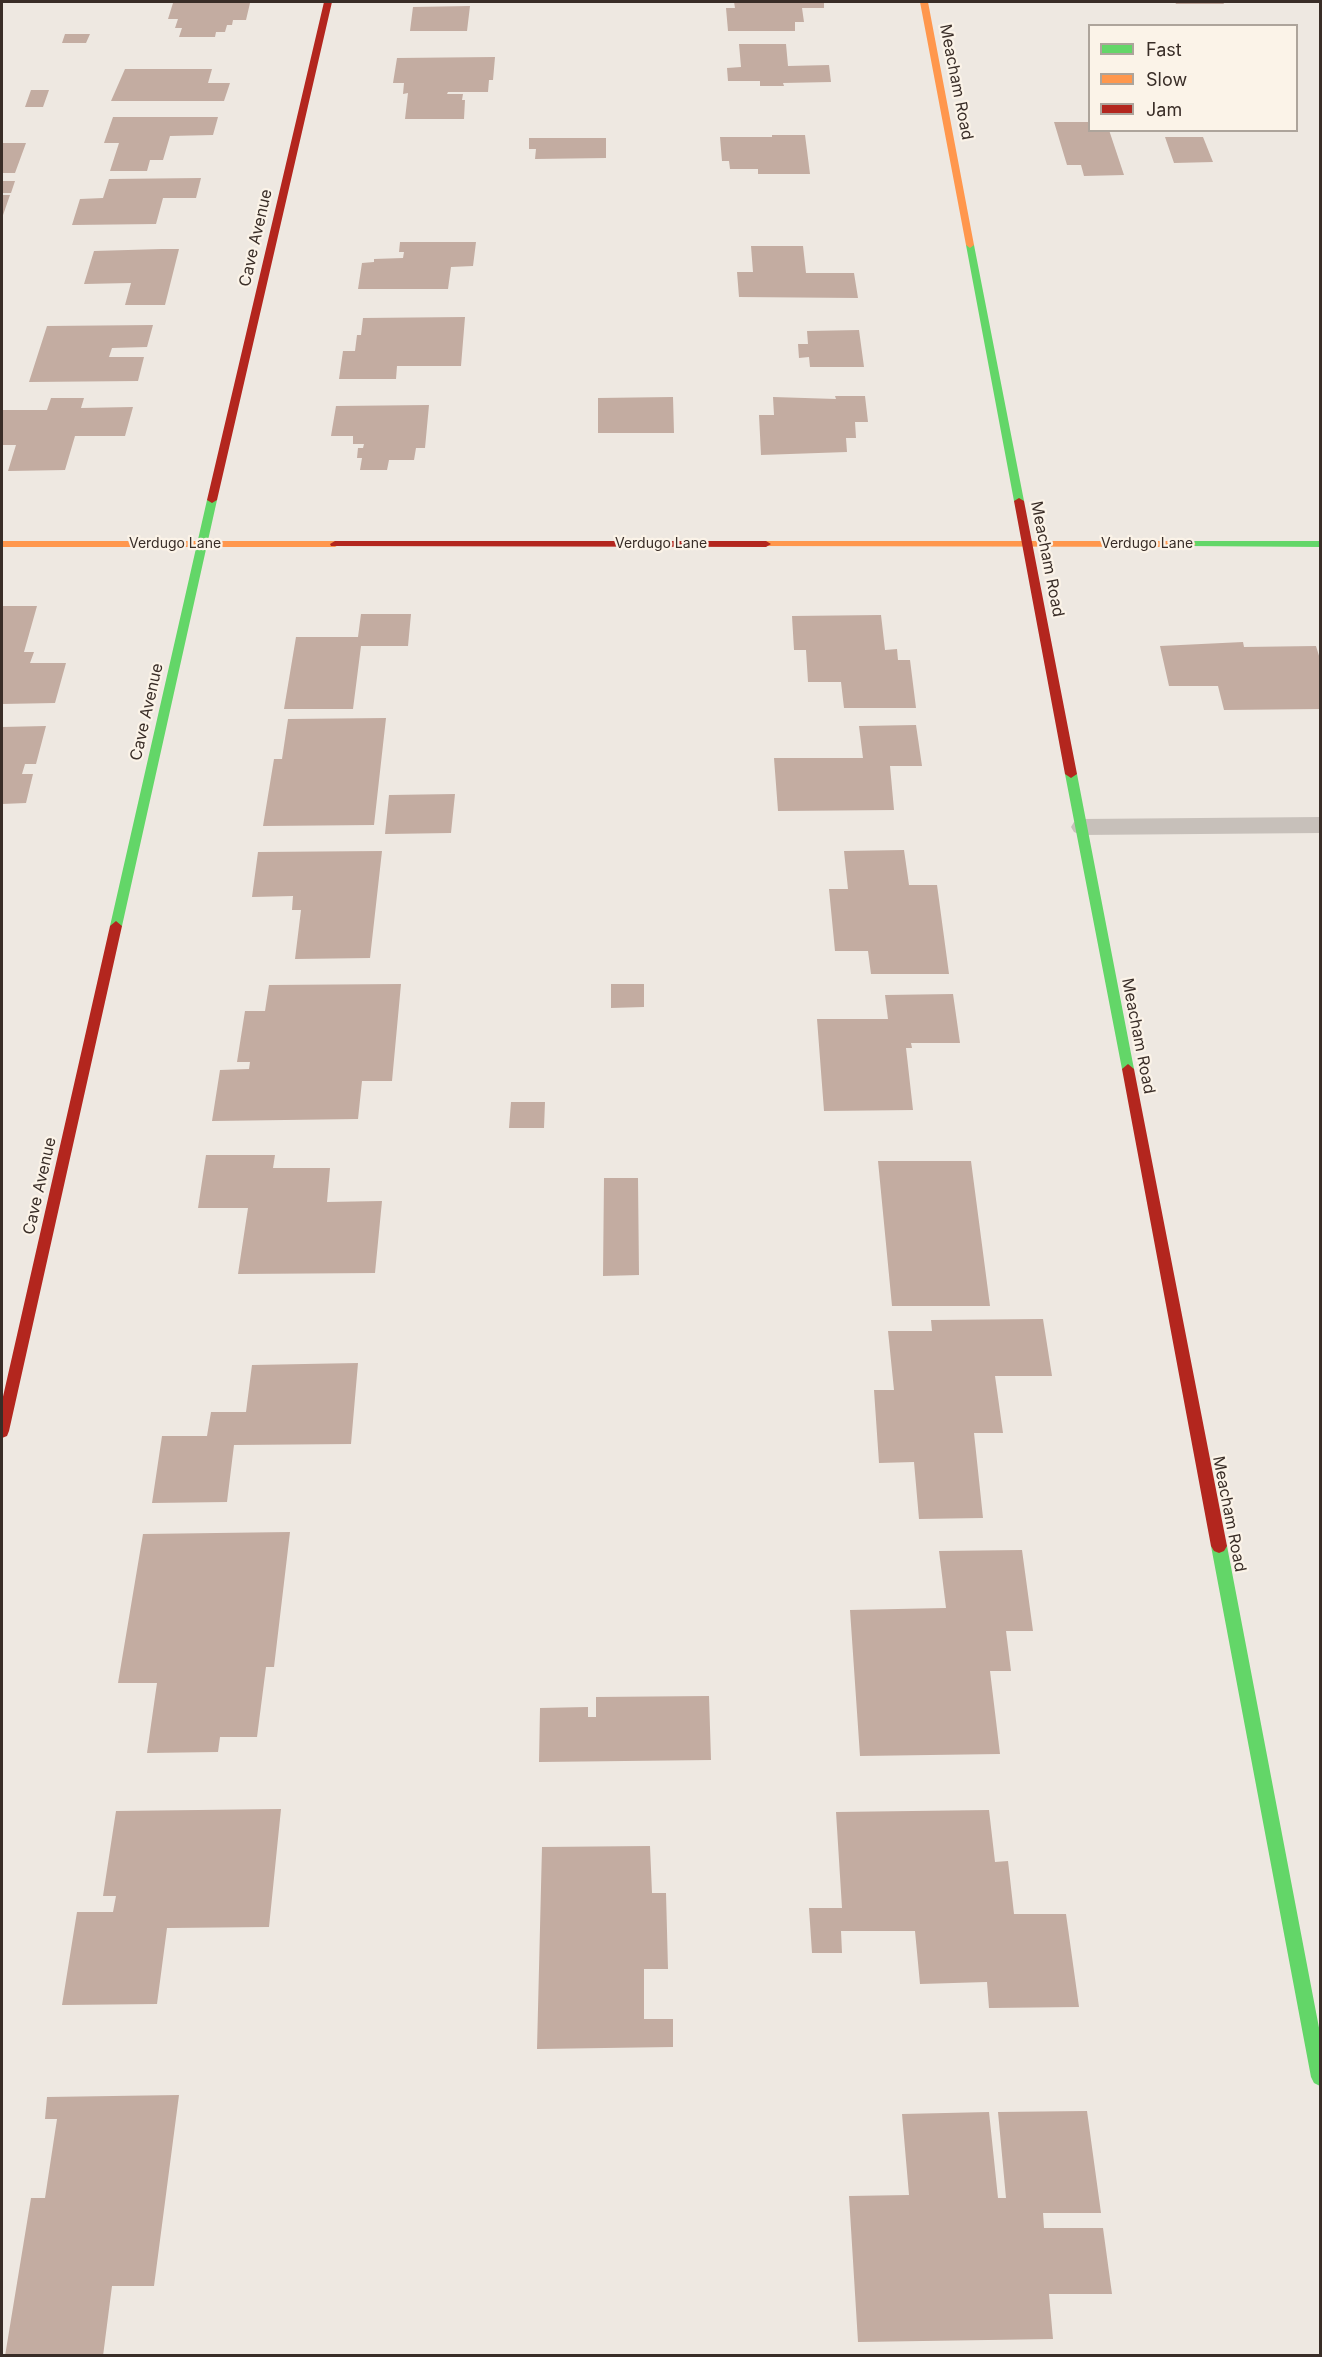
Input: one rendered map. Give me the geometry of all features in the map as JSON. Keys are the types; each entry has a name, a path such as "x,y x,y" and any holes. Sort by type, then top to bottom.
{"street":[{"name":"Cave Avenue","path":"2,1431 202,544 328,2"},
{"name":"Meacham Road","path":"924,2 1320,2077"},
{"name":"Verdugo Lane","path":"2,544 1320,544"}],"lane":[{"path":"1081,827 1320,825"}],"building":[{"path":"734,2 824,2 824,8 802,8 804,22 795,22 795,31 728,31 726,8 735,8"},
{"path":"1175,2 1223,2 1224,4 1176,4"},
{"path":"173,3 250,3 246,20 233,20 232,25 227,25 225,32 216,32 215,37 179,37 182,28 175,28 178,19 168,19"},
{"path":"470,6 467,31 410,31 413,7"},
{"path":"65,34 90,34 86,43 62,43"},
{"path":"739,44 786,44 788,66 829,65 831,82 760,86 760,81 728,81 727,68 741,67"},
{"path":"495,57 493,80 489,80 488,92 448,92 447,94 463,94 464,119 405,119 408,93 403,94 404,83 393,83 397,58"},
{"path":"125,69 212,69 208,83 230,83 224,101 111,101"},
{"path":"31,90 49,90 43,107 25,107"},
{"path":"113,117 218,117 213,135 170,136 163,160 150,160 147,171 110,171 119,143 104,143"},
{"path":"1054,122 1088,122 1088,132 1110,132 1124,175 1084,176 1081,165 1067,165"},
{"path":"772,135 805,135 810,174 758,174 758,169 730,169 729,161 722,161 720,137 772,137"},
{"path":"1165,137 1203,137 1213,162 1174,163"},
{"path":"529,138 606,138 606,158 535,159 536,149 529,149"},
{"path":"2,143 26,143 15,173 2,173"},
{"path":"201,178 196,198 163,198 156,224 72,225 80,199 103,198 109,179"},
{"path":"2,181 15,181 11,193 2,193"},
{"path":"2,195 10,195 2,218"},
{"path":"400,242 476,242 473,266 451,267 448,289 358,289 362,263 374,262 374,259 403,258 404,252 399,252"},
{"path":"751,246 803,246 806,273 854,273 858,298 739,297 737,272 753,272"},
{"path":"179,249 165,305 125,305 131,283 84,284 94,251"},
{"path":"465,317 461,366 397,366 396,379 339,379 343,351 355,351 357,335 361,335 363,318"},
{"path":"153,325 147,347 112,348 109,357 144,357 138,381 29,382 47,326"},
{"path":"859,330 864,367 810,367 809,357 799,358 798,344 808,344 807,331"},
{"path":"835,396 865,396 868,422 855,422 856,438 846,438 847,452 761,455 759,415 774,415 773,397 836,399"},
{"path":"673,397 674,433 598,433 598,398"},
{"path":"51,398 84,398 81,408 133,407 125,436 75,436 65,470 8,471 16,445 2,445 3,410 47,410"},
{"path":"429,405 425,448 416,448 414,460 389,460 387,470 360,470 362,458 357,458 358,448 363,448 364,444 353,444 353,436 331,436 336,406"},
{"path":"2,606 37,606 24,652 34,652 30,663 66,663 55,703 2,704"},
{"path":"361,614 411,614 408,646 361,646 353,709 284,709 296,637 358,637"},
{"path":"881,615 885,650 897,649 898,660 910,660 916,708 844,708 841,682 808,682 806,650 794,650 792,616"},
{"path":"1243,642 1244,647 1316,646 1320,659 1320,709 1224,710 1218,686 1169,686 1160,646"},
{"path":"386,718 374,825 263,826 274,759 282,759 288,719"},
{"path":"916,725 922,766 890,766 894,810 778,811 774,758 863,758 859,726"},
{"path":"46,726 36,764 25,764 22,774 33,774 26,803 2,804 2,727"},
{"path":"455,794 451,833 385,834 389,795"},
{"path":"904,850 909,885 937,885 949,974 871,974 868,951 835,951 829,889 848,889 844,851"},
{"path":"382,851 370,958 295,959 301,910 292,910 293,896 252,897 258,852"},
{"path":"401,984 392,1081 362,1081 358,1119 212,1121 220,1070 249,1069 250,1062 237,1062 245,1011 265,1011 269,985"},
{"path":"611,984 644,984 644,1007 611,1008"},
{"path":"953,994 960,1043 911,1043 912,1048 906,1048 913,1110 824,1111 817,1019 888,1019 885,995"},
{"path":"511,1102 545,1102 544,1128 509,1128"},
{"path":"206,1155 275,1155 273,1168 330,1168 327,1202 382,1201 375,1273 238,1274 248,1208 198,1208"},
{"path":"878,1161 971,1161 990,1306 892,1306"},
{"path":"604,1178 638,1178 639,1275 603,1276"},
{"path":"1043,1319 1052,1376 995,1376 1003,1433 974,1433 983,1518 919,1519 914,1462 879,1463 874,1390 894,1390 888,1331 932,1331 931,1320"},
{"path":"358,1363 351,1444 234,1445 227,1502 152,1503 162,1436 207,1436 211,1412 246,1412 252,1365"},
{"path":"290,1532 274,1667 266,1667 257,1737 220,1737 218,1752 147,1753 157,1683 118,1683 143,1534"},
{"path":"1022,1550 1033,1631 1006,1631 1011,1671 990,1671 1000,1754 860,1756 850,1610 946,1608 939,1551"},
{"path":"709,1696 711,1760 539,1762 540,1708 588,1707 588,1717 596,1717 596,1697"},
{"path":"281,1809 269,1927 167,1928 157,2004 62,2005 77,1912 113,1912 116,1896 103,1896 116,1811"},
{"path":"989,1810 995,1862 1008,1861 1014,1914 1066,1914 1079,2007 989,2008 987,1982 920,1984 915,1931 841,1931 842,1953 812,1953 809,1908 842,1908 836,1812"},
{"path":"650,1846 652,1893 666,1893 668,1969 644,1969 644,2019 673,2019 673,2047 537,2049 542,1847"},
{"path":"179,2095 154,2286 112,2286 103,2356 5,2356 31,2198 45,2198 57,2119 45,2119 47,2097"},
{"path":"1087,2111 1101,2213 1043,2213 1044,2228 1103,2228 1112,2294 1049,2294 1053,2339 858,2342 849,2196 909,2195 902,2114 989,2112 998,2198 1006,2198 998,2112"}],"traffic: fast":[{"path":"970,245 1019,501"},
{"path":"116,926 212,500"},
{"path":"1191,544 1320,544"},
{"path":"1071,774 1128,1069"},
{"path":"1219,1546 1320,2077"}],"traffic: slow":[{"path":"924,2 970,245"},
{"path":"2,544 335,544"},
{"path":"766,544 1191,544"}],"traffic: jam":[{"path":"212,500 328,2"},
{"path":"1019,501 1071,774"},
{"path":"335,544 766,544"},
{"path":"2,1431 116,926"},
{"path":"1128,1069 1219,1546"}]}
